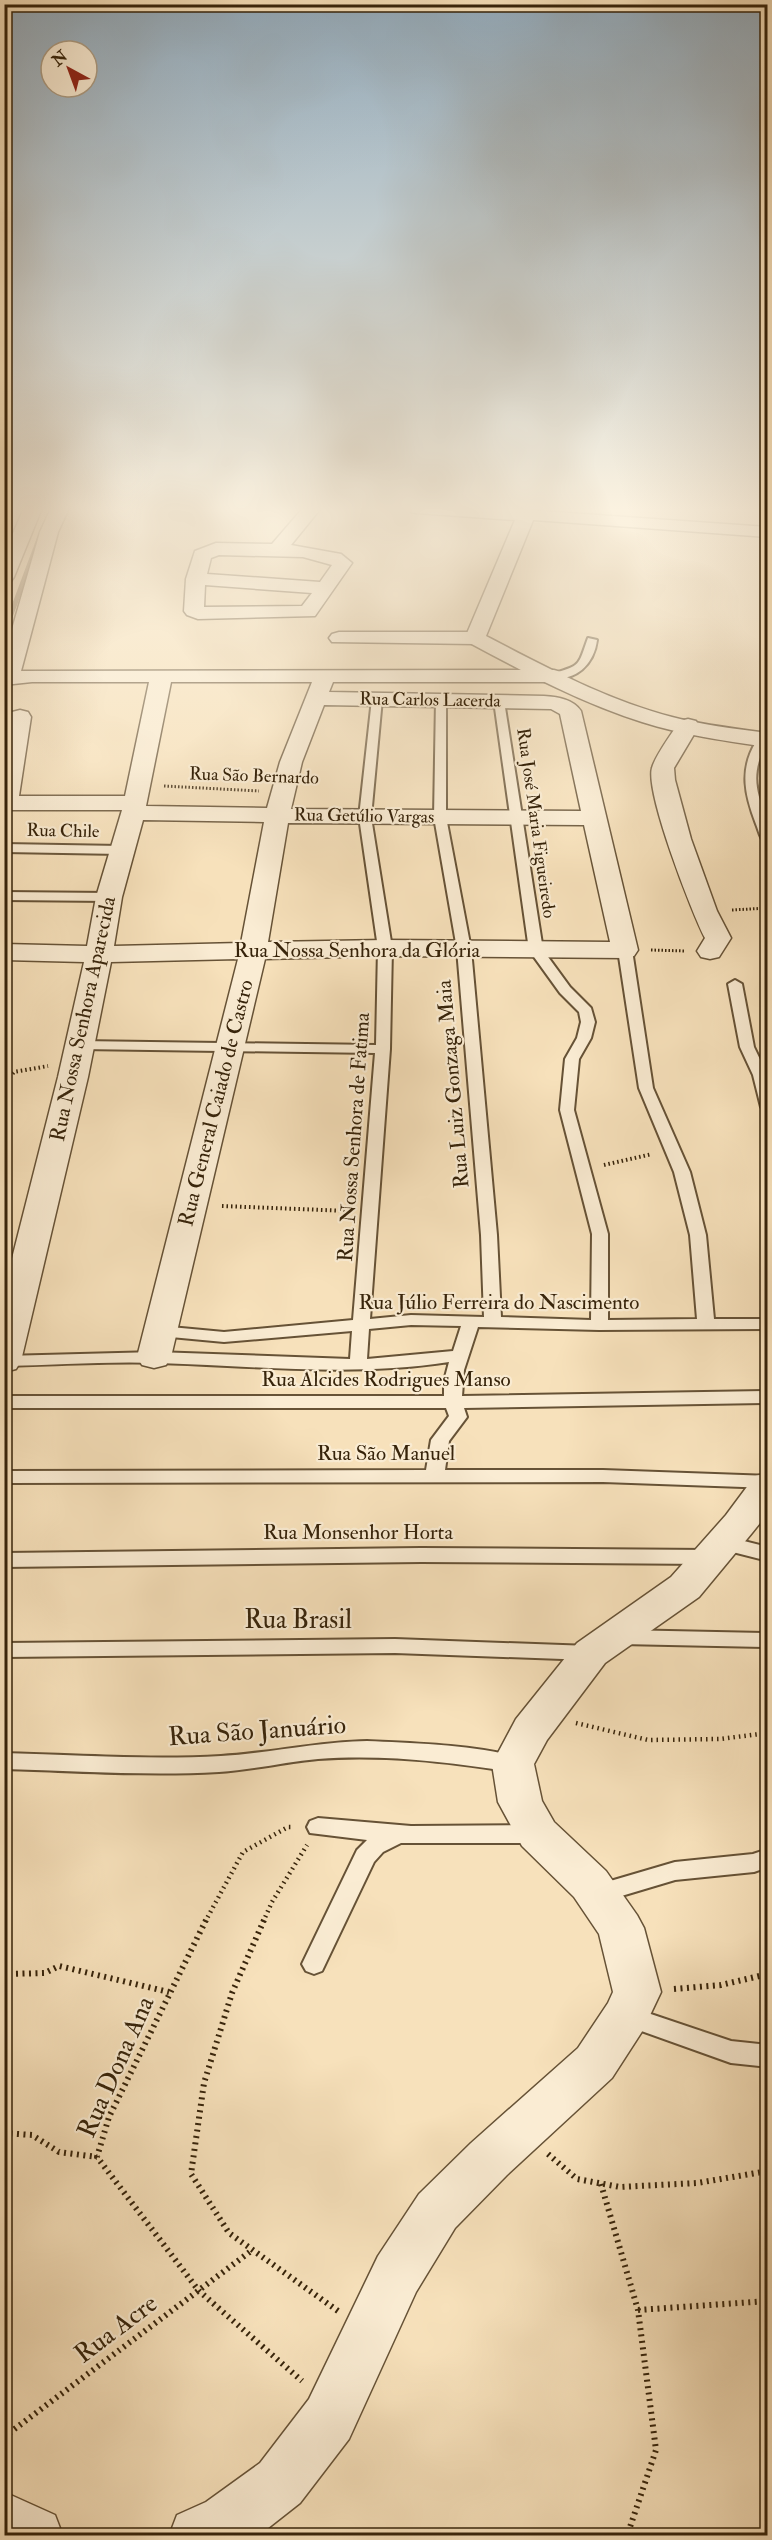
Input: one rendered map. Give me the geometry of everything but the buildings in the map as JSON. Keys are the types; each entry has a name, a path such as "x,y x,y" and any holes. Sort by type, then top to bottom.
{"street":[{"path":"22,627 7,678 32,676 161,678 326,683 396,676 549,676"},
{"path":"320,627 339,638 475,638 549,676 633,712 759,742"},
{"path":"396,676 475,638 480,627"},
{"name":"Rua General Caiado de Castro","path":"157,1344 253,951 280,803 291,762 326,683 339,638"},
{"path":"549,676 550,702 570,711 625,950"},
{"name":"Rua Nossa Senhora Aparecida","path":"4,1361 8,1328 78,1055 109,897 135,800 161,678"},
{"name":"Rua Carlos Lacerda","path":"326,683 377,699 550,702"},
{"path":"5,803 20,717"},
{"path":"688,726 663,768 663,780 679,839 704,911 718,938 710,951"},
{"name":"Rua Getúlio Vargas","path":"5,803 135,800 280,803 365,817 595,818"},
{"name":"Rua Nossa Senhora da Glória","path":"4,952 99,954 384,948 625,950"},
{"path":"198,2535 227,2523 280,2483 329,2419 397,2274 437,2211 595,2063 632,2004 621,1928 590,1884 538,1834 520,1802 513,1764 531,1730 602,1645 685,1587 718,1550 768,1484"},
{"path":"4,2521 16,2530 34,2535"}],"lane":[{"path":"549,676 573,670 587,661 592,640"},
{"name":"Rua Nossa Senhora de Fatima","path":"358,1364 383,1048 384,948 365,817 377,699"},
{"name":"Rua Luiz Gonzaga Maia","path":"441,700 440,817 464,949 489,1235 493,1322"},
{"name":"Rua José Maria Figueiredo","path":"499,701 536,950"},
{"path":"759,742 748,772 750,787 768,840"},
{"name":"Rua Chile","path":"4,848 121,850"},
{"path":"4,896 109,897"},
{"path":"536,950 565,990 586,1011 588,1022 584,1038 572,1059 567,1091 567,1110 600,1234 599,1325"},
{"path":"625,950 646,1088 682,1172 698,1235 706,1324"},
{"path":"735,984 747,1047 760,1075 768,1107"},
{"path":"78,1055 229,1048 383,1048"},
{"name":"Rua Júlio Ferreira do Nascimento","path":"157,1344 411,1320 599,1325 768,1324"},
{"path":"435,1475 440,1440 458,1416 452,1402 452,1378 462,1355 470,1323"},
{"path":"4,1361 157,1344 288,1364 358,1364 442,1359 462,1355"},
{"name":"Rua Alcides Rodrigues Manso","path":"4,1402 452,1402 768,1397"},
{"name":"Rua São Manuel","path":"4,1477 603,1476 768,1484"},
{"name":"Rua Monsenhor Horta","path":"4,1560 421,1555 647,1558 718,1550 768,1554"},
{"name":"Rua Brasil","path":"4,1650 602,1645 768,1640"},
{"name":"Rua São Januário","path":"4,1761 138,1766 221,1764 319,1751 376,1750 448,1754 513,1764"},
{"path":"318,1827 399,1834 538,1834"},
{"path":"314,1964 365,1856 375,1846 399,1834"},
{"path":"597,1894 675,1871 754,1863 768,1858"},
{"path":"632,2004 731,2052 768,2056"}],"path":[{"name":"Rua São Bernardo","path":"135,800 280,803"},
{"path":"704,911 768,908"},
{"path":"625,950 710,951"},
{"path":"4,1084 14,1072 78,1055"},
{"path":"583,1170 672,1149"},
{"path":"191,1205 370,1211"},
{"path":"543,1715 648,1740 720,1739 768,1733"},
{"name":"Rua Dona Ana","path":"318,1827 288,1827 243,1852 169,1992 109,2117 97,2157 126,2199 199,2291 334,2409"},
{"path":"318,1827 272,1902 232,1993 204,2083 191,2174 229,2234 369,2334"},
{"path":"4,1977 8,1974 45,1973 58,1966 169,1992"},
{"path":"632,2004 768,1974"},
{"path":"520,2131 577,2179 601,2184 620,2187 697,2183 768,2171"},
{"path":"4,2133 32,2135 59,2152 97,2157"},
{"path":"601,2184 638,2310 656,2450 627,2535"},
{"name":"Rua Acre","path":"4,2437 251,2251"},
{"path":"638,2310 768,2301"}],"waterway":[{"path":"4,633 6,627"}]}
